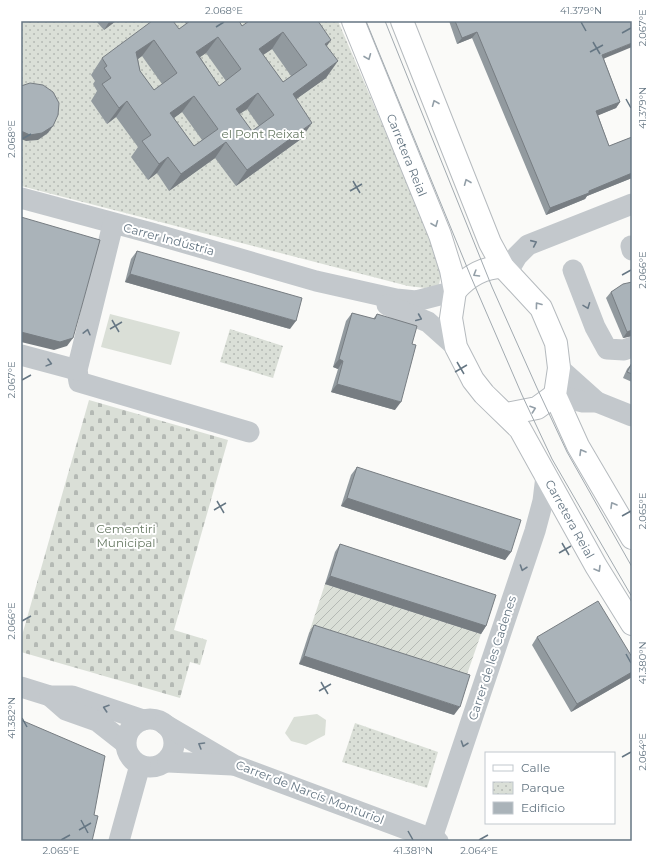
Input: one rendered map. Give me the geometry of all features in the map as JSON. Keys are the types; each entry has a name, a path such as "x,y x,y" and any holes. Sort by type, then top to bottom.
{"main road":[{"name":"Carretera Reial","path":"353,21 440,235 451,270 455,291 451,318 456,347 473,380 484,394 507,414 520,429 596,566 632,624"},
{"path":"402,21 490,243 506,269 541,308 556,342 559,368 555,395 571,430 632,538"},
{"path":"455,291 460,284 477,272 492,267 506,269"},
{"path":"507,414 537,408 555,395"}],"street":[{"name":"Carrer Indústria","path":"21,198 151,233 316,282"},
{"path":"506,269 528,244 632,204"},
{"path":"113,224 77,370 79,382 249,432"},
{"path":"573,270 595,327 606,349 624,350 632,347"},
{"path":"316,282 396,299 416,301 455,291"},
{"path":"316,282 394,307 428,322 456,347"},
{"path":"21,356 77,370"},
{"path":"559,368 590,402"},
{"path":"555,395 590,402 632,416"},
{"path":"571,430 574,413 590,402"},
{"name":"Carrer de les Cadenes","path":"435,840 535,531 546,476"},
{"path":"21,687 50,696 72,696 143,720 158,721 170,730 174,742 172,755 168,762 162,766 152,767 140,765 129,757 125,742 97,721 66,710 50,696"},
{"path":"125,742 131,729 143,720"},
{"name":"Carrer de Narcís Monturiol","path":"164,724 234,765 435,840"},
{"path":"168,762 234,765"},
{"path":"120,841 140,765"}],"green space":[{"name":"el Pont Reixat","path":"21,21 338,21 436,250 442,269 439,285 425,288 408,286 21,186"},
{"path":"110,314 180,332 171,365 101,347"},
{"path":"230,329 283,346 273,378 220,362"},
{"name":"Cementiri Municipal","path":"89,400 228,440 174,630 207,640 200,665 190,662 180,698 21,652 21,639"},
{"path":"325,584 481,634 464,683 309,633"},
{"path":"317,714 326,720 325,735 306,745 291,741 285,733 294,717"},
{"path":"355,723 438,752 427,788 342,762"}],"building":[{"path":"152,21 173,21 179,29 190,21 239,21 242,26 249,21 318,21 331,40 325,44 338,61 293,94 312,123 247,170 226,142 181,174 168,157 159,164 142,141 151,135 127,101 119,108 102,84 111,78 104,68 107,66 102,58","holes":["283,32 307,65 283,82 259,49","218,37 241,69 219,86 196,52","154,40 177,73 154,90 140,71 136,52","258,93 274,115 252,131 236,109","194,96 218,129 194,146 170,113"]},
{"path":"455,21 632,21 632,43 602,55 620,102 596,111 609,146 632,137 632,173 589,191 589,193 550,208 477,32 462,38"},
{"path":"30,83 43,85 53,92 59,103 58,115 53,126 42,133 30,135 21,131 21,86"},
{"path":"21,217 100,240 73,338 60,342 21,332"},
{"path":"137,251 302,298 296,321 130,274"},
{"path":"632,282 632,330 627,332 611,292 623,284"},
{"path":"352,313 375,319 377,314 417,326 412,344 416,345 401,402 337,384 343,361 339,359"},
{"path":"632,363 632,374 627,372"},
{"path":"357,467 521,520 511,552 347,498"},
{"path":"340,544 496,595 486,626 330,576"},
{"path":"598,601 632,657 632,672 577,704 537,637"},
{"path":"314,625 470,675 460,707 304,656"},
{"path":"21,720 105,756 94,815 98,816 92,841 21,841"}],"tram line":[{"path":"366,21 471,277 522,395 552,459 632,597"},
{"path":"385,21 492,287 537,388 567,452 632,567"}]}
